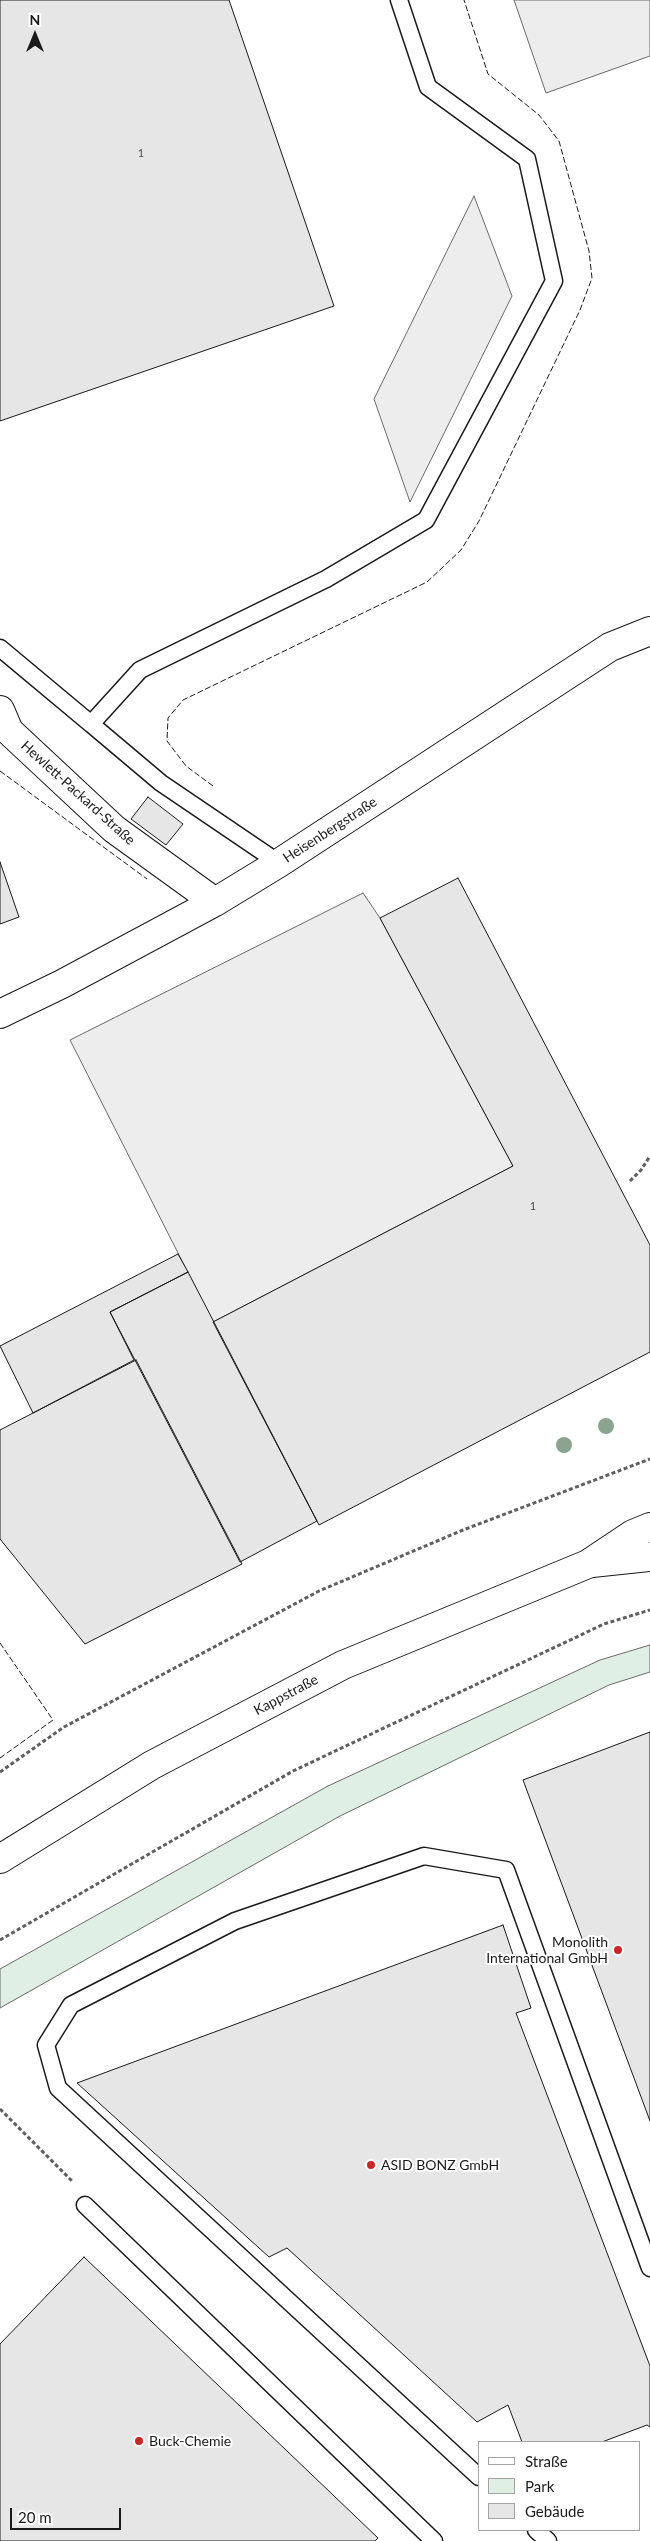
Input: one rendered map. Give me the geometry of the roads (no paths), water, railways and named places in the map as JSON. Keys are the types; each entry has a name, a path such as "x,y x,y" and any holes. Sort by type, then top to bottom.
{"street":[{"name":"Heisenbergstraße","path":"0,1014 62,984 215,902 279,863 610,647 650,631"},
{"name":"Hewlett-Packard-Straße","path":"0,710 9,731 114,829 215,902"},
{"name":"Kappstraße","path":"0,1859 152,1765 343,1665 588,1564 633,1534 650,1527"},
{"name":"Kappstraße","path":"588,1564 650,1556"}],"lane":[{"path":"91,724 140,670 326,579 426,520 554,281 526,159 428,87 399,0"},
{"path":"0,648 161,783 279,863"},
{"path":"478,2476 58,2088 46,2045 71,2005 235,1921 424,1856 506,1870 650,2268"},
{"path":"85,2205 434,2541"},
{"path":"537,2531 548,2541"}],"place":[{"name":"Monolith International GmbH","path":"618,1950"},
{"name":"ASID BONZ GmbH","path":"371,2165"},
{"name":"Buck-Chemie","path":"139,2441"}]}
